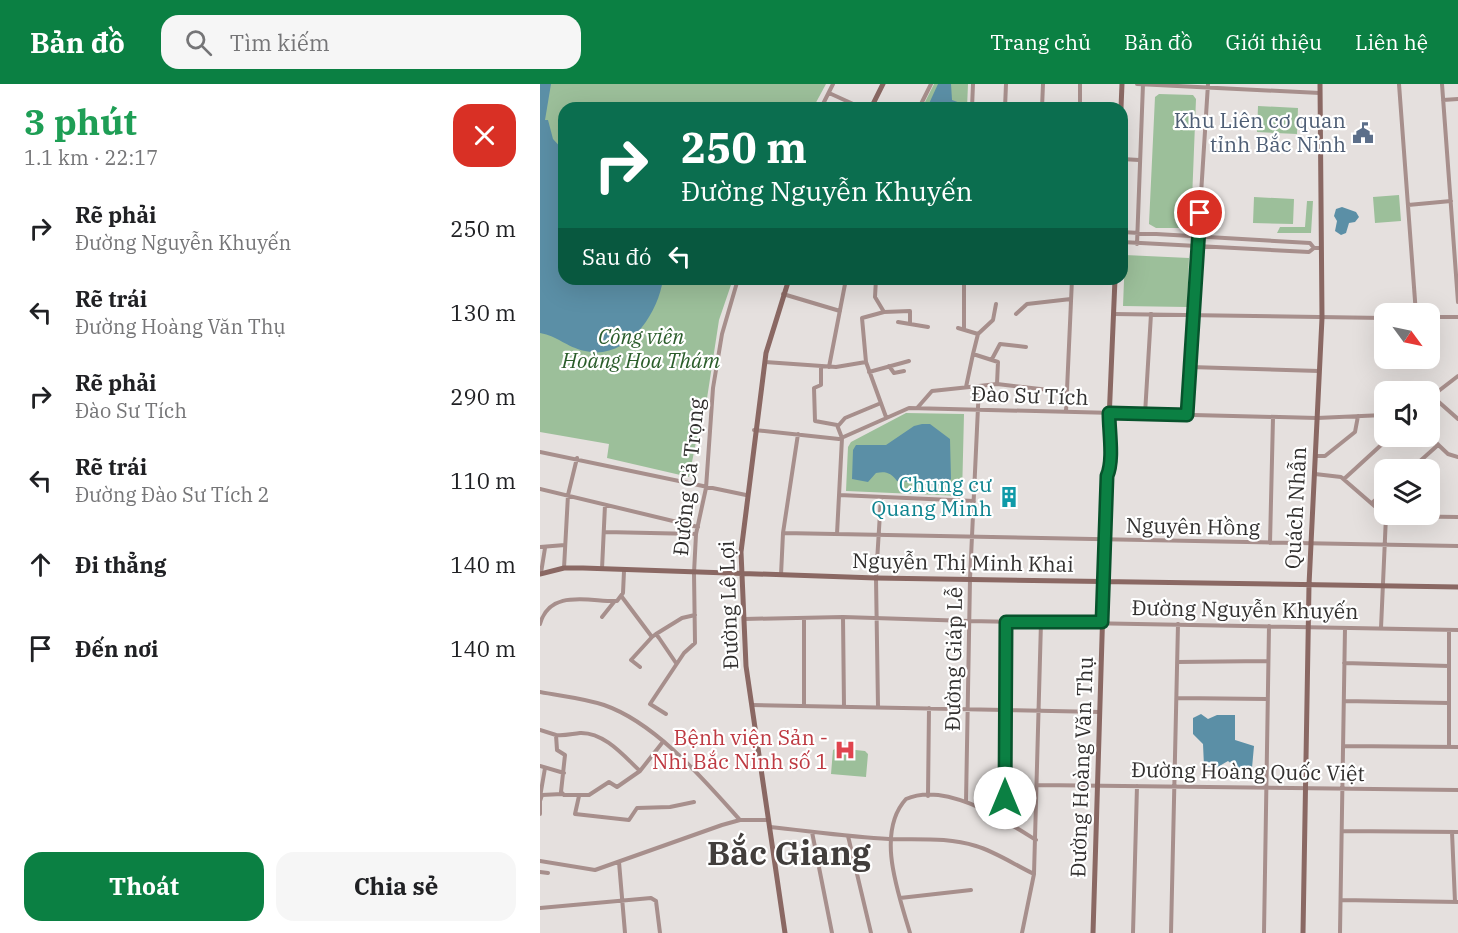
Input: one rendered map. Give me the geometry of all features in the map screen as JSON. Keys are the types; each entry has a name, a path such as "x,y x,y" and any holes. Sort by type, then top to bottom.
{"street":[{"path":"824,102 833,84"},
{"path":"874,102 883,84"},
{"path":"923,102 931,84"},
{"path":"972,102 973,84"},
{"path":"1005,102 1006,84"},
{"path":"1042,102 1043,84"},
{"path":"1080,84 1080,102"},
{"path":"1121,102 1122,84"},
{"path":"1137,84 1208,85 1320,93"},
{"path":"1137,243 1143,84"},
{"name":"Quách Nhẫn","path":"1303,933 1310,544 1322,318 1320,84"},
{"path":"1399,84 1415,303"},
{"path":"1442,84 1458,302"},
{"path":"1187,415 1208,85"},
{"path":"829,93 849,102"},
{"path":"1443,100 1458,99"},
{"path":"1128,159 1139,160"},
{"path":"1408,205 1451,201"},
{"path":"1128,232 1310,243 1314,248"},
{"path":"1128,242 1309,252 1314,248 1322,248"},
{"name":"Đường Cả Trọng","path":"666,714 650,704 686,649 694,646 696,534 706,488 716,370 736,285"},
{"name":"Đường Lê Lợi","path":"785,933 751,705 741,575 746,495 764,362 787,285"},
{"path":"829,367 845,285"},
{"path":"875,285 875,297 884,312"},
{"path":"964,285 964,330"},
{"path":"1066,412 1072,285"},
{"name":"Đường Hoàng Văn Thụ","path":"1094,933 1107,476 1112,465 1108,444 1115,285"},
{"path":"783,294 840,311"},
{"path":"1016,314 1027,304 1071,298"},
{"path":"966,387 978,334 993,320 996,304"},
{"path":"886,417 866,362 862,318 884,312 911,312 910,324"},
{"path":"1113,314 1374,318"},
{"path":"1145,414 1150,315"},
{"path":"1440,317 1458,317"},
{"path":"898,322 928,327"},
{"path":"958,328 978,334"},
{"path":"992,359 1000,344 1026,347"},
{"path":"973,354 992,359 999,365 997,384"},
{"path":"869,372 909,361"},
{"path":"764,362 829,367 866,362"},
{"path":"821,366 821,385 814,388 815,421 838,426"},
{"path":"890,366 894,373 904,371"},
{"path":"1190,367 1319,371"},
{"path":"1440,390 1458,376"},
{"path":"917,408 932,390 997,384 1067,392"},
{"name":"Đường Giáp Lễ","path":"966,801 970,579 979,386"},
{"path":"838,426 845,418 881,403"},
{"path":"1440,404 1458,419"},
{"name":"Đào Sư Tích","path":"842,438 904,408 1274,418 1374,415"},
{"path":"1315,456 1324,456 1355,432 1358,416"},
{"path":"1270,543 1274,418"},
{"path":"837,534 842,438 838,426"},
{"path":"754,430 842,438"},
{"path":"781,576 783,533 798,434"},
{"path":"1344,479 1378,447"},
{"path":"1422,459 1436,447"},
{"path":"1440,447 1450,456 1458,457"},
{"path":"540,452 746,495"},
{"path":"564,568 568,495 577,458"},
{"path":"1314,474 1334,475 1344,479 1372,503"},
{"path":"540,489 698,527"},
{"path":"839,495 974,501"},
{"path":"878,707 876,578 881,496"},
{"path":"602,569 606,505"},
{"path":"1440,517 1458,517"},
{"path":"1381,628 1386,525"},
{"path":"605,532 696,534"},
{"name":"Nguyên Hồng","path":"783,533 1458,546"},
{"path":"540,574 542,547 566,545"},
{"name":"Nguyễn Thị Minh Khai","path":"540,574 564,568 781,576 1458,587"},
{"path":"624,571 622,597 676,663"},
{"path":"603,617 622,597"},
{"path":"540,624 548,610 563,601 588,598 615,602"},
{"path":"640,667 631,660 654,635 682,618 695,615"},
{"path":"843,616 843,706"},
{"name":"Đường Nguyễn Khuyến","path":"743,619 843,616 1006,622 1458,630"},
{"path":"804,618 804,706"},
{"path":"1005,820 1006,622"},
{"path":"1022,933 1034,874 1041,622"},
{"path":"1171,933 1178,624"},
{"path":"1264,933 1269,626"},
{"path":"1340,933 1345,628"},
{"path":"1449,630 1449,747"},
{"path":"1177,662 1268,661"},
{"path":"1344,663 1449,666"},
{"path":"540,692 584,700 611,708 645,728 696,772 740,820"},
{"path":"1177,698 1267,699"},
{"path":"1344,701 1449,703"},
{"path":"751,705 1100,712"},
{"path":"928,796 929,708"},
{"path":"540,730 556,735 581,733 608,743 640,771"},
{"path":"556,735 557,750 566,758 562,794"},
{"path":"540,800 562,794 579,796 593,794 609,782 617,787 640,771 662,743"},
{"path":"1343,746 1458,747"},
{"path":"540,814 542,767 564,773"},
{"name":"Đường Hoàng Quốc Việt","path":"1038,785 1458,790"},
{"path":"1133,933 1137,786"},
{"path":"579,796 575,814 629,820 637,808 670,807 694,802"},
{"path":"910,933 900,898 891,839 898,810 911,797 928,796 966,801 1005,820 1036,840"},
{"path":"540,861 595,870 740,820 768,820"},
{"path":"769,827 891,839 926,837 977,846 1034,874"},
{"path":"1342,831 1458,832"},
{"path":"812,832 832,933"},
{"path":"1341,900 1456,902 1452,832"},
{"path":"848,836 872,933"},
{"path":"619,862 625,933"},
{"path":"540,872 548,873"},
{"path":"900,898 971,890"},
{"path":"540,908 622,899 654,899 660,933"}],"green space":[{"name":"Công viên Hoàng Hoa Thám","path":"540,84 826,84 816,102 558,102 558,285 731,285 719,320 704,418 693,417 690,425 699,427 689,477 607,458 609,444 540,432"},
{"path":"934,84 968,84 967,102 925,102"},
{"path":"1159,94 1193,95 1196,99 1191,225 1188,228 1156,228 1149,224 1155,97"},
{"path":"1258,106 1298,108 1297,134 1257,132"},
{"path":"1399,195 1401,221 1375,223 1373,197"},
{"path":"1254,197 1294,199 1293,224 1253,223"},
{"path":"1307,201 1313,201 1311,233 1277,233 1280,227 1305,227"},
{"path":"1128,255 1189,258 1187,307 1123,306 1124,285 1128,285"},
{"path":"906,413 964,414 962,496 846,491 848,447 851,442"},
{"path":"837,748 865,751 868,754 866,777 831,774 833,750"}],"water":[{"path":"540,84 551,84 545,120 548,120 553,139 558,144 558,285 662,285 647,320 638,332 614,349 600,352 585,351 540,333"},
{"path":"938,84 951,84 952,100 958,102 930,102"},
{"path":"1342,207 1356,212 1359,217 1355,222 1349,223 1346,233 1341,235 1335,231 1337,221 1334,216 1336,209"},
{"path":"930,424 950,439 951,479 944,486 916,485 913,482 897,481 890,474 883,472 876,473 868,482 852,479 853,450 856,445 886,445 914,426"},
{"path":"1201,714 1208,719 1217,715 1235,715 1235,740 1254,746 1252,768 1238,769 1228,761 1216,768 1204,766 1203,744 1193,734 1193,718"}],"place":[{"name":"Khu Liên cơ quan tỉnh Bắc Ninh","path":"1363,133"},
{"name":"Chung cư Quang Minh","path":"1009,497"},
{"name":"Bệnh viện Sản - Nhi Bắc Ninh số 1","path":"845,750"}],"district":[{"name":"Bắc Giang","path":"789,853"}],"route":[{"path":"1005,798 1006,622 1102,622 1107,476 1112,465 1108,444 1109,413 1187,415 1200,213"}]}
